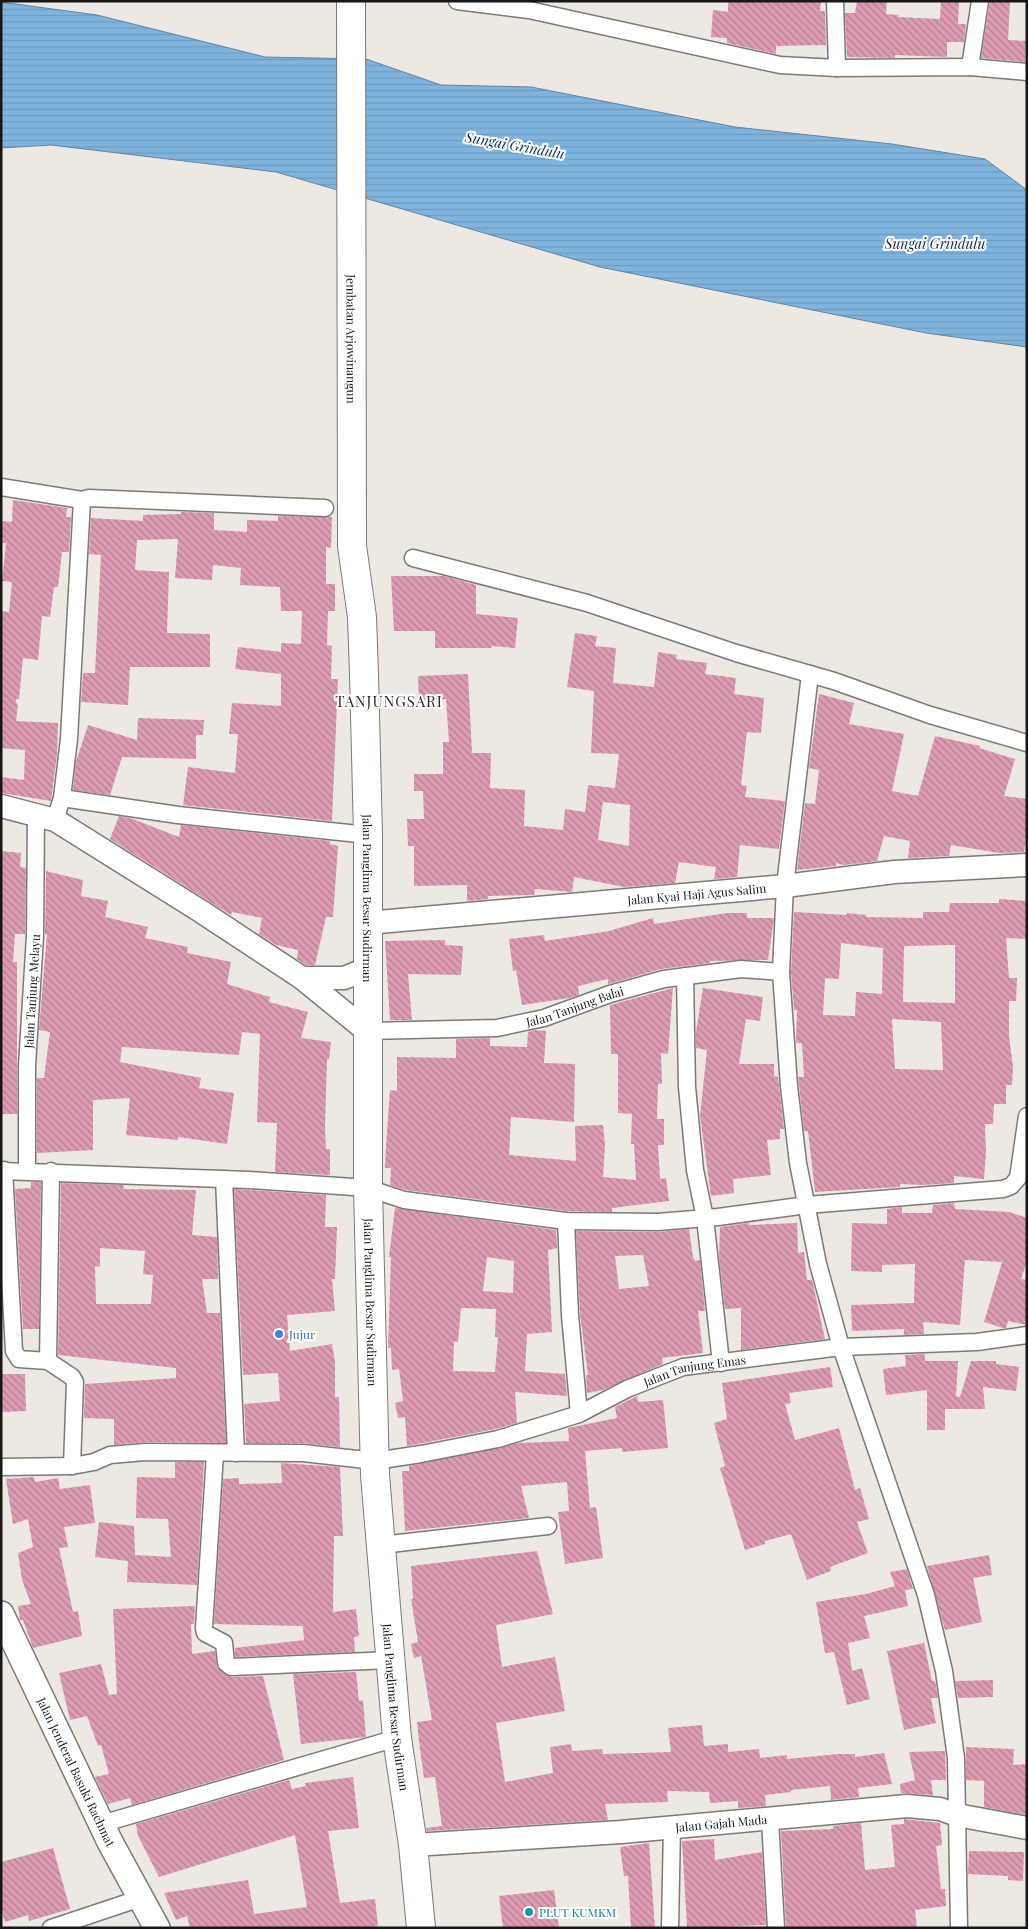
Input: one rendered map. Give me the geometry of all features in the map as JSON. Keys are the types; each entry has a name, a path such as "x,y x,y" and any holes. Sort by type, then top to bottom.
{"highway":[{"name":"Jembatan Arjowinangun","path":"351,1 352,546 362,617 364,674"},
{"name":"Jalan Panglima Besar Sudirman","path":"364,674 368,835 368,1188 376,1461 397,1738 413,1845 421,1928"}],"main road":[{"name":"Jalan Jenderal Basuki Rachmat","path":"1,1614 101,1824 157,1928"}],"street":[{"path":"457,1 529,10 780,65 837,68 970,67 1027,72"},
{"path":"835,1 837,68"},
{"path":"970,67 980,1"},
{"path":"1,488 82,500 89,498 325,508"},
{"name":"Jalan Tanjung Melayu","path":"27,1170 27,1066 35,936 45,817 62,798 69,739 82,500"},
{"path":"413,558 587,603 736,654 810,674 930,715 1027,743"},
{"path":"810,674 786,886 781,972 789,1086 798,1163 818,1264 840,1347 926,1595 944,1670 956,1758 959,1928"},
{"path":"62,798 178,815 368,835"},
{"path":"1,806 45,817 202,912 302,978 367,1031"},
{"name":"Jalan Kyai Haji Agus Salim","path":"367,923 786,886 894,872 1027,865"},
{"path":"302,978 344,978 367,968"},
{"name":"Jalan Tanjung Balai","path":"367,1031 497,1028 544,1018 610,994 664,979 741,969 781,972"},
{"path":"686,976 687,1087 694,1170 705,1218 721,1363"},
{"path":"72,1466 75,1382 63,1369 48,1361 19,1360 14,1351 3,1170 224,1179 368,1188 404,1200 566,1221 658,1222 807,1205 1007,1188 1018,1178 1027,1116"},
{"path":"48,1361 51,1171"},
{"path":"224,1179 236,1453"},
{"path":"566,1221 570,1315 580,1414"},
{"name":"Jalan Tanjung Emas","path":"1,1468 72,1466 94,1462 110,1455 145,1452 304,1453 376,1461 498,1439 580,1414 627,1389 683,1367 840,1347 977,1342 1027,1335"},
{"path":"215,1453 204,1628 205,1633 224,1643 226,1663 231,1667 390,1660"},
{"path":"381,1545 548,1526"},
{"path":"101,1824 397,1738"},
{"name":"Jalan Gajah Mada","path":"413,1845 672,1828 907,1806 940,1809 957,1815 1027,1828"},
{"path":"770,1819 776,1928"},
{"path":"670,1928 672,1828"},
{"path":"50,1928 141,1898"}],"water":[{"name":"Sungai Grindulu","path":"1,2 97,15 265,57 366,59 441,85 531,87 735,127 892,144 985,159 1027,190 1027,347 926,333 600,267 276,172 51,145 1,148"}],"building":[{"path":"728,1 821,1 820,11 825,11 826,45 776,46 776,54 727,43 727,38 711,37 713,10 728,12"},
{"path":"857,1 887,1 886,14 899,15 898,17 940,19 941,1 959,2 958,24 966,24 964,42 947,42 947,57 895,55 895,58 847,57 845,13 855,13"},
{"path":"990,1 1010,1 1008,40 1026,41 1025,62 981,58"},
{"path":"13,500 67,508 66,517 71,517 69,552 62,552 58,587 54,587 50,617 42,616 38,660 23,658 19,699 16,699 18,704 16,721 58,723 57,754 51,801 1,793 1,777 24,780 25,750 1,748 1,611 9,612 12,582 2,581 6,543 1,543 1,521 12,522"},
{"path":"181,512 214,513 214,530 247,532 247,520 278,521 278,516 332,517 331,548 326,547 326,584 335,584 335,611 328,611 327,645 332,646 331,679 338,679 332,821 183,805 188,767 235,773 238,734 229,734 232,703 281,706 281,674 235,669 238,647 281,652 281,643 301,644 302,611 281,611 280,587 240,585 241,568 213,565 212,580 175,578 178,539 137,540 135,570 169,572 167,633 210,634 210,667 130,667 128,705 81,702 83,673 95,673 101,555 89,554 91,518 143,521 143,515 181,514"},
{"path":"391,576 444,576 476,585 476,614 518,618 515,648 492,646 491,648 435,648 435,631 394,631"},
{"path":"575,633 597,636 595,646 616,648 613,683 654,687 658,652 677,655 676,659 707,663 705,674 736,678 734,694 764,698 761,733 747,732 741,785 747,786 745,797 785,801 779,849 740,845 737,877 714,879 716,867 679,862 675,883 624,887 574,877 572,892 535,889 534,895 488,896 488,899 467,901 467,885 414,886 414,846 408,846 407,819 424,819 423,791 414,791 414,774 443,774 443,742 449,742 446,699 419,700 418,676 468,674 472,753 491,753 490,788 525,790 524,826 563,830 565,809 585,812 588,785 615,788 619,754 591,753 594,691 567,687","holes":["603,802 630,805 629,846 598,840"]},
{"path":"819,694 854,703 849,724 904,734 892,791 918,796 935,736 980,746 979,748 1015,759 1004,796 1027,799 1027,830 1024,852 999,853 951,845 949,856 908,858 910,841 884,836 877,861 844,865 836,863 836,866 797,870 805,803 815,804 819,770 809,768"},
{"path":"138,718 204,720 203,735 196,735 196,759 122,757 110,795 73,790 76,762 88,725 137,740"},
{"path":"119,816 133,819 179,837 181,825 330,841 330,844 338,846 333,917 326,917 315,965 306,965 297,959 298,950 276,945 259,934 262,918 232,912 231,915 110,839"},
{"path":"1,851 21,853 20,867 26,868 25,934 15,934 13,962 17,962 17,1114 1,1114"},
{"path":"46,871 83,880 81,896 108,901 105,917 148,927 145,938 188,947 187,953 231,962 227,984 270,997 269,1002 308,1012 301,1038 331,1042 329,1059 327,1059 325,1127 326,1149 330,1149 330,1175 275,1172 277,1123 257,1122 260,1034 242,1032 239,1055 122,1047 120,1062 201,1078 199,1088 234,1093 227,1144 178,1137 178,1140 126,1135 130,1098 93,1100 93,1150 37,1153 37,1078 44,1078 50,1032 39,1030 47,934 45,934"},
{"path":"999,899 1027,901 1027,939 1006,938 1009,978 1017,978 1016,1001 1009,1001 1009,1036 1013,1067 1012,1085 1006,1085 1006,1104 994,1104 993,1124 985,1124 986,1152 984,1179 954,1176 954,1183 900,1184 900,1187 815,1192 808,1131 804,1131 798,1077 804,1077 802,1043 796,1043 797,1010 794,1010 791,972 794,912 846,915 847,913 866,915 866,917 923,918 923,912 949,912 950,903 999,903","holes":["841,943 883,948 882,994 856,992 855,1016 823,1015 825,978 839,979","955,945 955,1003 903,1002 904,946","892,1019 941,1022 943,1070 895,1069"]},
{"path":"727,913 747,913 747,918 774,918 768,960 710,961 710,963 661,969 608,984 608,979 578,986 579,995 569,998 522,1005 516,970 513,971 509,939 544,935 545,941 609,931 653,918 654,924"},
{"path":"445,940 445,945 463,946 461,975 408,974 412,1020 390,1020 385,941"},
{"path":"673,988 668,1054 661,1053 662,1084 658,1084 657,1119 664,1119 664,1145 658,1145 660,1179 666,1178 669,1201 612,1208 612,1212 567,1211 406,1190 390,1185 391,1168 385,1168 386,1146 390,1090 397,1091 397,1057 456,1058 456,1039 490,1038 490,1046 527,1047 528,1032 534,1030 546,1031 544,1063 575,1064 574,1122 511,1117 509,1155 576,1161 575,1126 603,1125 605,1145 603,1177 636,1180 634,1144 631,1144 632,1114 618,1113 618,1054 611,1054 610,1005"},
{"path":"703,988 763,997 760,1021 746,1019 739,1064 774,1064 774,1076 778,1077 784,1129 780,1129 780,1139 767,1140 771,1175 733,1179 734,1193 711,1196 700,1116 707,1050 696,1048 696,1032"},
{"path":"31,1182 41,1182 39,1329 23,1329 15,1189 31,1188"},
{"path":"61,1183 124,1185 123,1189 196,1190 192,1235 217,1237 218,1279 202,1279 207,1313 220,1313 226,1443 145,1442 114,1445 114,1419 84,1418 85,1384 176,1378 176,1368 58,1355","holes":["100,1248 145,1251 143,1274 153,1275 151,1304 96,1304 95,1266 100,1267"]},
{"path":"234,1189 326,1195 325,1227 337,1227 335,1279 332,1279 335,1311 287,1315 290,1351 332,1344 335,1361 335,1397 339,1397 340,1447 303,1443 246,1443 244,1404 280,1401 278,1373 243,1375"},
{"path":"954,1203 955,1209 1009,1212 1027,1218 1027,1261 1021,1279 1027,1280 1027,1325 1008,1321 1006,1328 1003,1328 984,1322 1002,1262 965,1260 960,1325 923,1322 924,1334 904,1335 904,1329 852,1331 851,1305 914,1303 915,1264 882,1265 882,1272 851,1271 852,1223 887,1224 887,1209 902,1207 902,1213 932,1213 933,1205"},
{"path":"395,1208 556,1230 557,1248 548,1250 552,1332 527,1334 525,1371 565,1374 567,1396 515,1392 517,1423 496,1429 407,1446 405,1417 398,1418 395,1403 403,1401 399,1369 392,1370 391,1348 388,1348 391,1257 389,1257","holes":["487,1257 514,1261 513,1293 483,1291","461,1308 496,1309 495,1337 498,1337 495,1372 453,1371 454,1341 458,1342"]},
{"path":"749,1223 749,1225 797,1223 798,1253 804,1252 807,1280 812,1280 825,1339 741,1350 741,1308 725,1309 719,1257 720,1227"},
{"path":"689,1229 693,1257 695,1261 700,1260 705,1311 698,1311 703,1353 662,1358 663,1364 603,1390 587,1393 586,1375 588,1375 580,1314 576,1231 658,1232","holes":["643,1255 649,1286 619,1289 615,1256"]},
{"path":"925,1354 925,1361 958,1361 956,1396 960,1397 971,1361 996,1361 996,1364 1019,1367 1016,1391 983,1387 985,1409 945,1409 945,1430 927,1430 927,1390 886,1395 883,1369 906,1366 905,1355"},
{"path":"830,1367 833,1387 789,1393 791,1403 785,1404 795,1440 839,1428 855,1490 860,1488 869,1519 857,1522 868,1553 830,1567 831,1571 807,1580 791,1534 765,1541 765,1544 745,1550 720,1468 725,1466 714,1423 727,1419 722,1383"},
{"path":"2,1374 25,1374 26,1411 2,1412"},
{"path":"637,1396 638,1402 663,1400 668,1448 622,1452 622,1448 585,1451 590,1508 596,1507 603,1558 565,1564 558,1512 569,1511 567,1482 521,1486 529,1518 405,1531 402,1471 409,1471 409,1466 518,1443 569,1441 568,1428 617,1418 615,1407"},
{"path":"175,1462 204,1462 197,1585 127,1582 128,1561 95,1557 99,1522 134,1526 135,1555 171,1557 168,1519 136,1518 137,1477 175,1478"},
{"path":"281,1463 340,1467 343,1536 334,1536 333,1612 356,1609 359,1636 354,1637 355,1652 235,1657 235,1648 304,1640 303,1626 214,1624 223,1479 239,1478 239,1484 282,1483"},
{"path":"34,1477 35,1482 58,1478 60,1489 90,1485 95,1523 64,1527 68,1547 59,1548 73,1612 78,1611 82,1636 33,1648 23,1620 20,1620 18,1606 31,1604 22,1580 18,1553 33,1547 28,1519 13,1524 6,1479"},
{"path":"537,1551 553,1614 496,1625 502,1667 555,1657 565,1711 496,1723 505,1782 553,1773 550,1747 571,1744 572,1751 602,1749 603,1754 671,1752 668,1728 702,1725 704,1746 728,1744 728,1752 759,1749 760,1758 787,1755 787,1759 838,1754 855,1754 855,1757 884,1753 892,1784 858,1788 859,1797 831,1800 830,1786 791,1790 791,1792 765,1795 766,1806 738,1808 738,1801 710,1803 709,1792 667,1791 668,1802 605,1804 608,1820 427,1831 426,1828 442,1826 435,1777 424,1778 420,1749 417,1722 432,1720 421,1656 414,1658 411,1644 418,1642 411,1599 413,1599 411,1566"},
{"path":"989,1555 992,1575 973,1578 982,1622 945,1630 927,1566"},
{"path":"907,1569 913,1589 905,1590 908,1606 864,1616 870,1638 848,1643 852,1671 862,1668 870,1699 847,1705 834,1652 825,1653 816,1602 866,1594 895,1586 890,1572"},
{"path":"195,1606 194,1624 191,1624 192,1654 215,1651 217,1668 231,1677 263,1676 284,1760 132,1805 130,1798 108,1804 95,1777 109,1774 101,1745 98,1746 87,1716 70,1720 59,1673 101,1664 109,1695 117,1694 113,1609"},
{"path":"924,1643 932,1681 935,1681 938,1698 931,1698 936,1723 904,1730 887,1651"},
{"path":"356,1672 359,1701 363,1700 366,1737 301,1744 293,1674"},
{"path":"993,1680 993,1697 958,1698 955,1681"},
{"path":"966,1747 1014,1749 1013,1765 1027,1764 1027,1815 984,1807 984,1781 966,1780"},
{"path":"945,1751 946,1780 931,1780 933,1795 901,1793 900,1784 915,1780 909,1752"},
{"path":"353,1777 359,1828 328,1831 340,1903 375,1899 378,1926 360,1928 190,1928 187,1916 176,1920 164,1893 248,1880 254,1914 307,1907 295,1835 159,1877 138,1836 136,1824 289,1780 292,1789 306,1786 305,1783"},
{"path":"904,1819 940,1823 942,1845 936,1846 941,1889 945,1889 946,1906 915,1910 917,1928 786,1928 781,1831 833,1829 833,1826 861,1823 865,1870 895,1867 891,1825 904,1824"},
{"path":"714,1839 715,1860 762,1852 766,1925 687,1928 682,1841"},
{"path":"649,1843 655,1928 631,1928 628,1876 624,1876 620,1847"},
{"path":"53,1848 70,1909 29,1921 28,1915 5,1922 1,1909 1,1862"},
{"path":"969,1851 1024,1852 1023,1881 1008,1880 1008,1876 968,1874"},
{"name":"PLUT KUMKM","path":"554,1890 559,1928 503,1928 499,1896"}],"place":[{"name":"Jujur","path":"279,1334"},
{"name":"PLUT KUMKM","path":"529,1912"}],"district":[{"name":"TANJUNGSARI","path":"389,701"}]}
